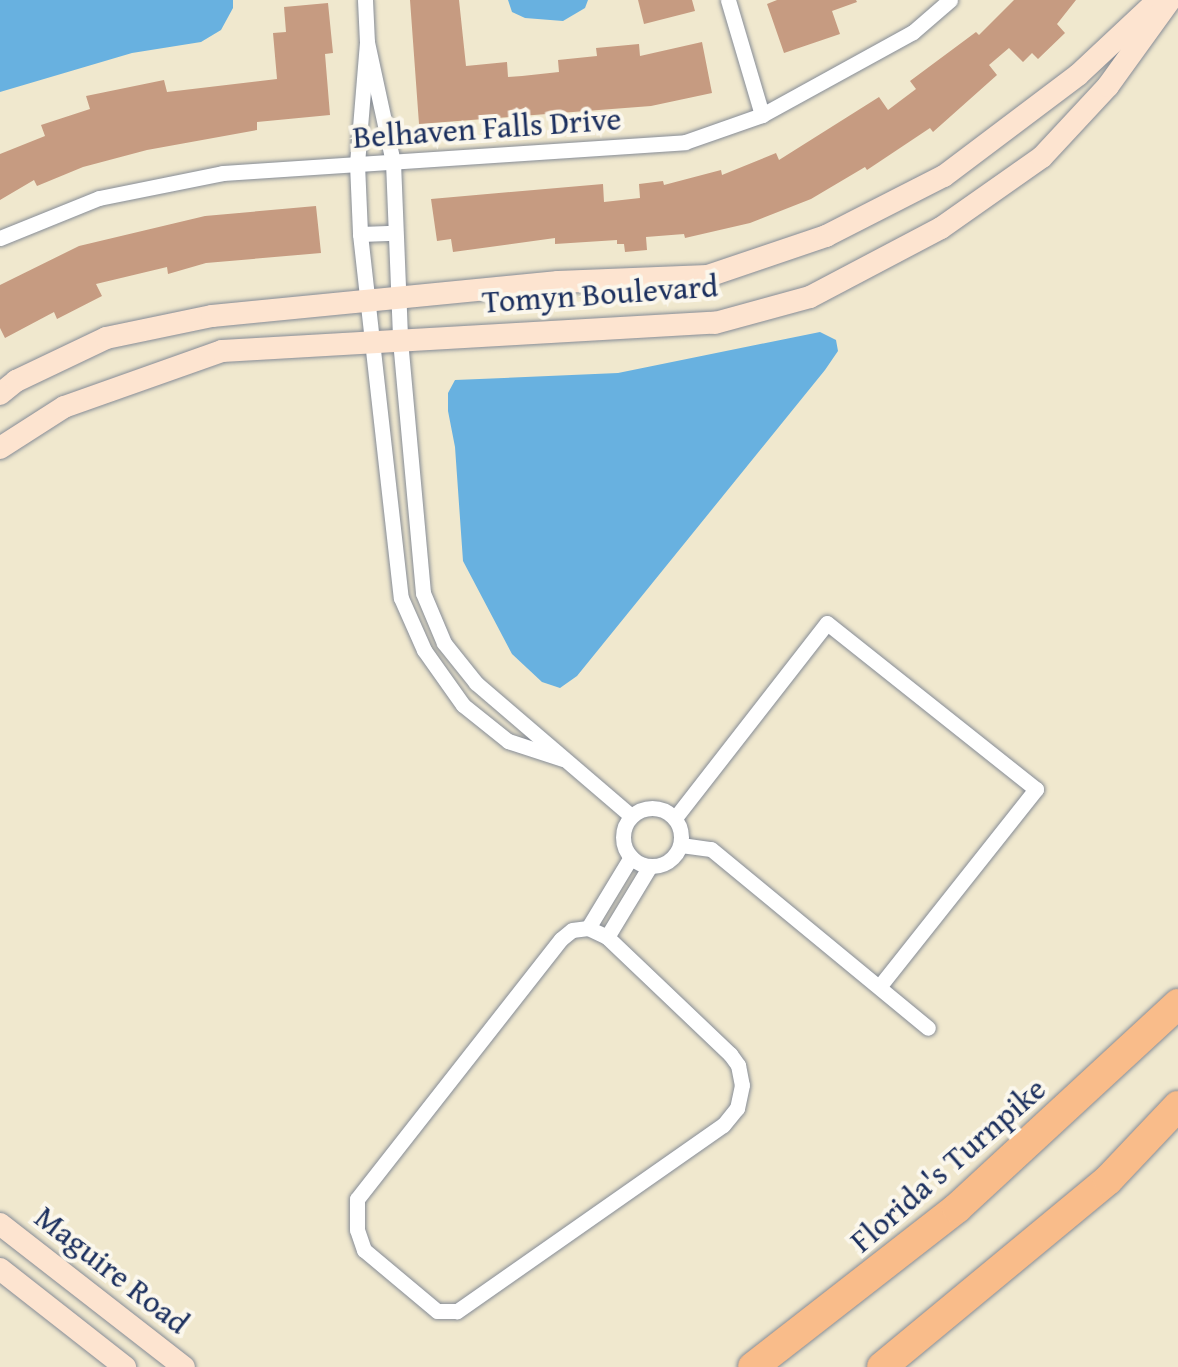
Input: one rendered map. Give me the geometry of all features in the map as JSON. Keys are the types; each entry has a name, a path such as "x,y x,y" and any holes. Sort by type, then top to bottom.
{"highway":[{"name":"Florida's Turnpike","path":"754,1367 956,1208 1178,1004"},
{"path":"1108,1180 1178,1106"},
{"path":"882,1367 1178,1127"}],"street":[{"path":"365,0 367,42 357,164 360,234 400,598 424,650 463,705 508,741 570,762"},
{"path":"728,0 762,114"},
{"name":"Belhaven Falls Drive","path":"0,238 117,194 223,173 685,142 762,114 913,32 950,0"},
{"name":"Tomyn Boulevard","path":"0,394 16,381 106,338 212,316 558,282 708,276 826,236 944,176 1078,76 1158,0"},
{"name":"Tomyn Boulevard","path":"0,448 64,406 222,352 715,323 810,297 941,228 1042,158 1108,86 1170,0"},
{"path":"367,42 393,162 400,340 423,593 444,643 476,682 632,816"},
{"path":"360,234 396,233"},
{"path":"400,598 423,593"},
{"path":"675,818 827,624 1036,789 880,986"},
{"path":"649,808 675,818 681,845 670,861 650,866 631,857 623,834 632,816 649,808"},
{"path":"681,845 711,849 928,1028"},
{"path":"588,928 631,857"},
{"path":"608,937 650,866"},
{"path":"588,928 608,937 730,1054 738,1065 742,1085 737,1108 723,1125 457,1311 437,1311 364,1250 357,1230 358,1198 562,940 572,930 588,928"},
{"name":"Maguire Road","path":"0,1224 184,1367"},
{"path":"0,1269 125,1367"}],"water":[{"path":"0,0 233,0 233,8 221,30 201,42 132,53 0,92"},
{"path":"508,0 588,0 585,8 563,21 525,18 512,12"},
{"path":"820,332 836,340 838,351 825,370 577,676 560,688 542,682 512,654 463,561 455,447 448,411 448,393 455,380 618,373"}],"building":[{"path":"410,0 459,0 466,66 507,62 508,77 522,76 559,72 558,60 597,56 596,48 639,44 640,56 702,42 712,93 651,106 419,124"},
{"path":"638,0 692,0 695,11 644,24"},
{"path":"777,0 857,2 832,11 840,34 784,53 767,4"},
{"path":"1014,0 1076,0 1057,24 1065,33 1038,59 1032,53 1023,62 1009,48 989,65 997,75 933,132 930,128 867,170 865,167 811,199 750,223 685,238 684,234 646,237 647,250 625,252 624,244 617,244 617,240 555,244 555,238 453,252 451,239 437,241 431,199 603,184 604,202 640,198 639,184 663,181 664,185 721,170 722,175 776,153 779,160 879,97 888,110 916,89 910,81 976,32 979,35"},
{"path":"328,3 333,53 325,54 330,115 257,122 257,130 147,150 83,167 37,186 34,180 0,200 0,154 45,136 41,125 90,109 86,96 164,80 167,92 277,79 273,33 286,32 284,7"},
{"path":"316,206 321,253 206,263 168,274 167,267 96,284 102,296 57,319 54,312 5,338 0,328 0,285 79,246 205,216"}]}
